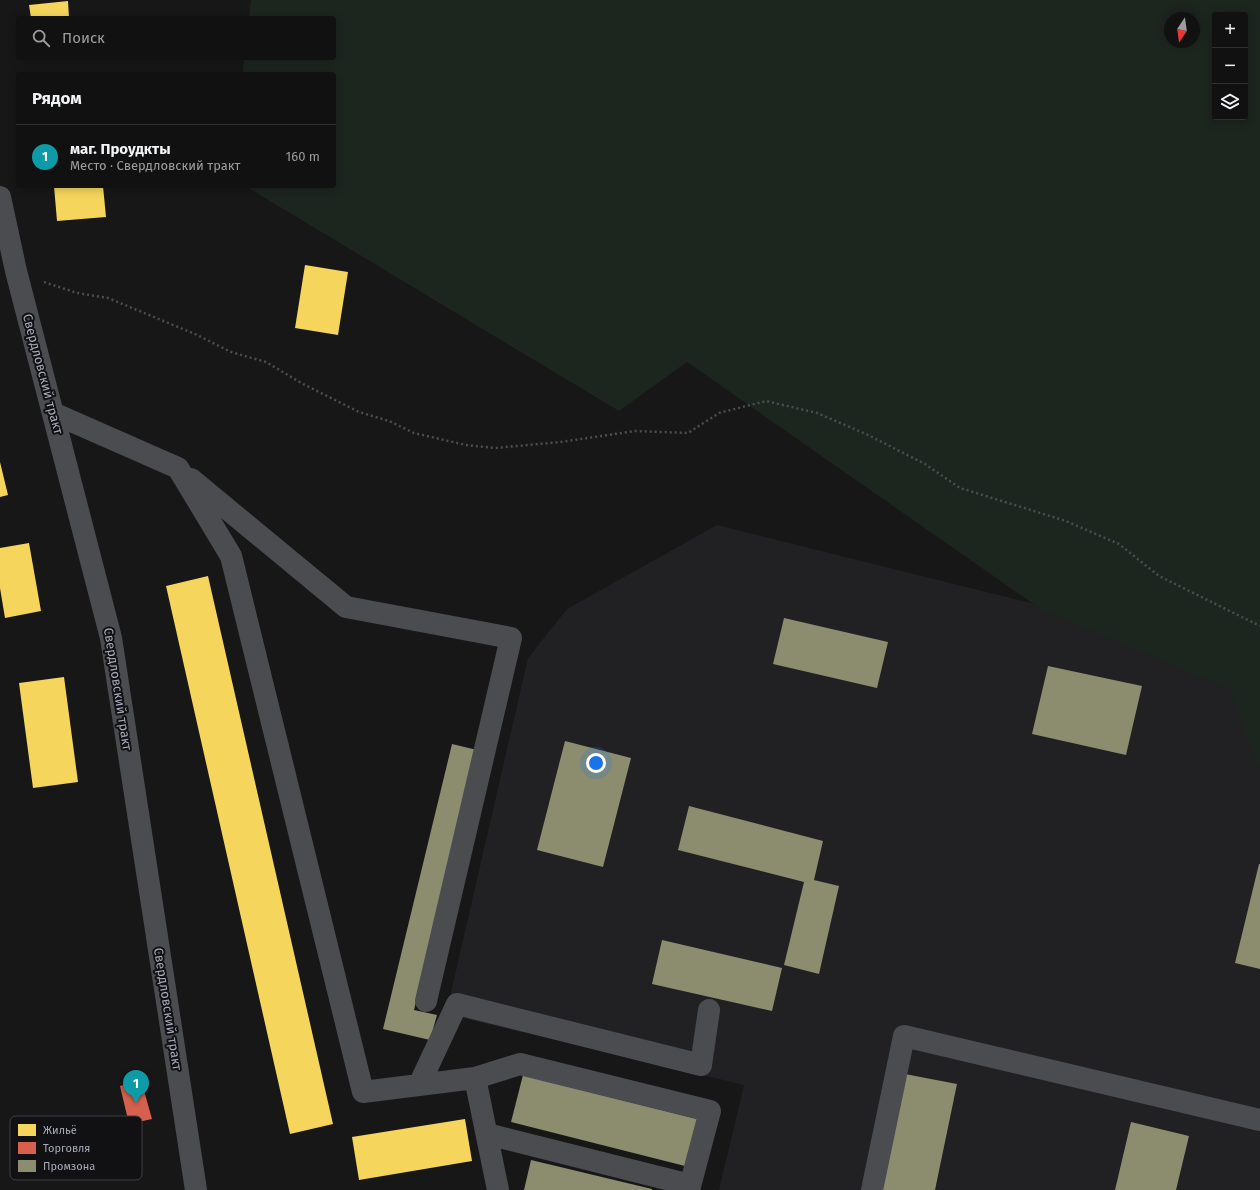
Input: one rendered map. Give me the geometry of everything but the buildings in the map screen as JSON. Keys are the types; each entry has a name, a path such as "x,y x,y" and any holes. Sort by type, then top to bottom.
{"street":[{"name":"Свердловский тракт","path":"0,197 8,269 53,413 112,638 196,1190"},
{"path":"53,413 178,468 346,607 511,638 426,1001"},
{"path":"178,468 231,556 363,1092 475,1078 520,1064 710,1110 690,1187 487,1134"},
{"path":"420,1085 456,1004 702,1065 709,1010"},
{"path":"872,1190 904,1036 1260,1120"},
{"path":"475,1078 498,1190"}],"path":[{"path":"8,269 77,294 108,298 195,334 231,352 266,362 303,384 360,412 389,421 414,433 466,445 502,447 561,442 635,432 688,433 719,413 766,401 817,413 868,435 925,464 960,488 1066,521 1119,544 1159,576 1260,626"}],"shaded area":[{"path":"251,0 1260,0 1260,770 1229,689 1042,610 687,362 619,411 248,188 336,188 336,72 243,72 244,60 336,60 336,16 249,16"},
{"path":"717,525 1229,652 1260,695 1260,1190 719,1190 744,1085 446,1014 528,658 567,609"}],"place":[{"name":"маг. Проудкты","path":"136,1103"}]}
